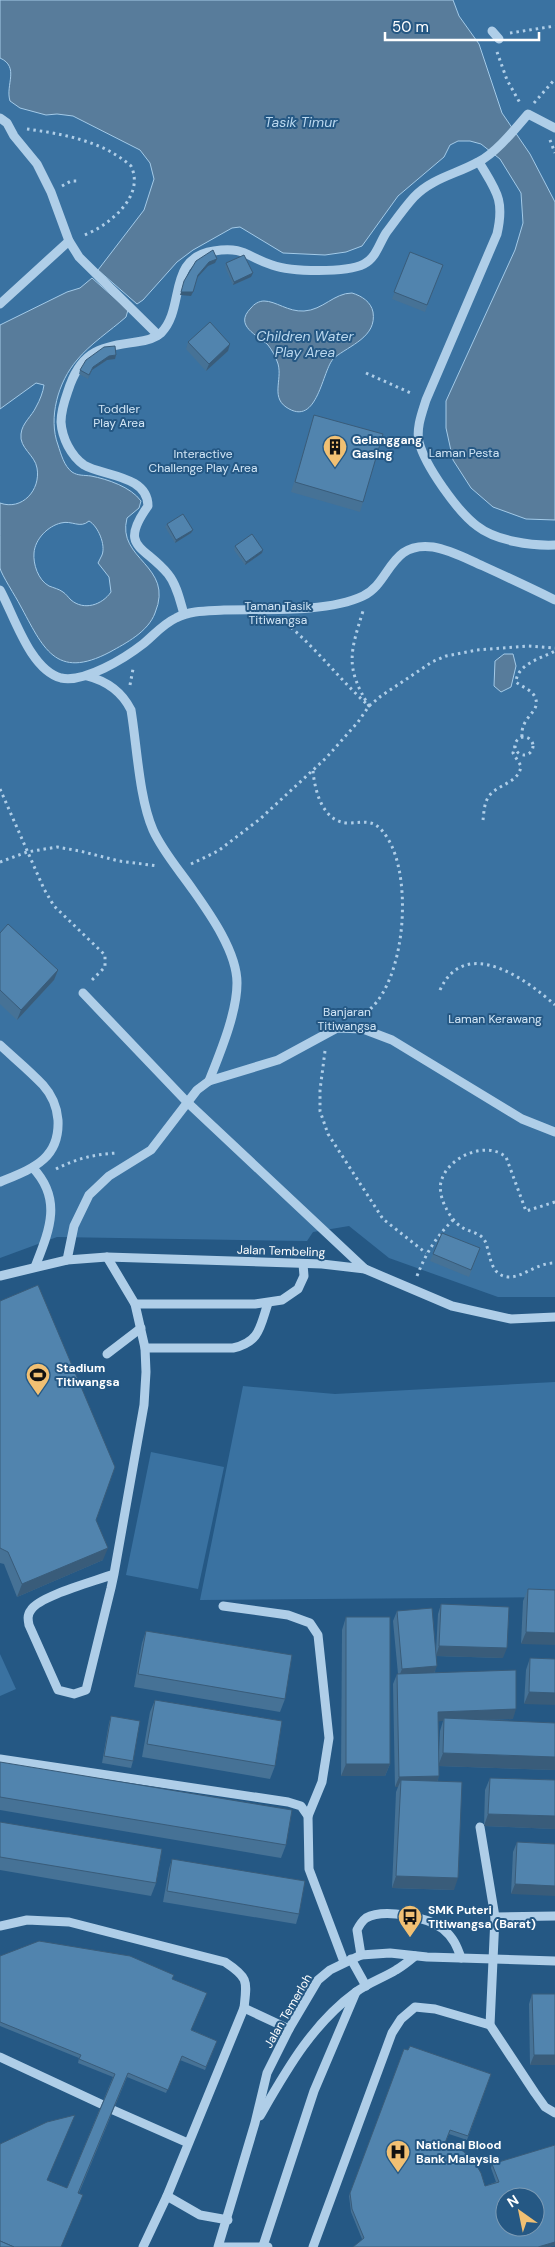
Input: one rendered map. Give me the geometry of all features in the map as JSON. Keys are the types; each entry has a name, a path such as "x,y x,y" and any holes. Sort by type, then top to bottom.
{"street":[{"path":"184,614 173,581 137,543 134,531 136,524 148,506 146,495 126,479 91,468 80,461 65,440 62,406 80,364 104,348 149,340 158,335 167,326 171,316 180,276 191,262 200,256 212,251 240,250 250,253 272,266 287,268 325,270 363,264 370,259 394,223 424,188 434,181 480,162 528,114 555,128"},
{"path":"4,120 44,176 69,241 87,267 158,335"},
{"path":"480,162 500,199 501,216 426,400 419,422 418,440 425,459 460,511 479,528 501,537 534,546 555,545"},
{"path":"0,304 69,241"},
{"path":"87,676 116,662 144,643 168,623 184,614 204,611 309,607 345,602 369,593 402,554 411,549 427,547 457,554 555,600"},
{"path":"0,590 24,638 41,665 50,673 62,678 87,676 99,679 109,685 126,701 131,710 144,793 152,828 209,912 228,948 236,973 236,993 229,1026 209,1082"},
{"path":"85,989 186,1102 365,1269"},
{"path":"67,1260 74,1226 89,1195 109,1176 141,1156 160,1140 186,1102 197,1090 209,1082 278,1060 337,1028 349,1027 376,1032 522,1119 555,1132"},
{"path":"0,1045 43,1085 55,1105 58,1132 55,1145 48,1156 33,1168 0,1182"},
{"path":"33,1168 44,1179 51,1199 52,1214 34,1267"},
{"path":"107,1257 135,1304 145,1348 144,1404 114,1574 86,1690 74,1694 58,1690 29,1625 28,1617 31,1609 41,1600 114,1574"},
{"name":"Jalan Tembeling","path":"0,1276 67,1260 107,1257 304,1264 365,1269 452,1306 512,1319 555,1317"},
{"path":"135,1304 268,1303 282,1300 298,1289 304,1276 304,1264"},
{"path":"145,1348 233,1348 247,1345 256,1337 268,1303"},
{"path":"107,1354 141,1328"},
{"path":"223,1606 288,1615 310,1623 318,1635 329,1738 322,1782 308,1816 309,1868 348,1961 366,1986"},
{"path":"0,1759 288,1802 301,1806 308,1816"},
{"path":"480,1828 495,1917 490,2025 545,2107 555,2113"},
{"path":"361,1954 357,1930 360,1924 364,1919 380,1913 389,1913 418,1919 442,1928 454,1939 462,1958"},
{"path":"495,1917 555,1916"},
{"path":"0,1926 27,1920 68,1922 225,1962 240,1972 246,1984 244,2008 167,2196 143,2247"},
{"name":"Jalan Temerloh","path":"218,2247 228,2220 267,2073 289,2029 318,1980 361,1954 555,1961"},
{"name":"Jalan Temerloh","path":"255,2123 295,2056 321,2024 356,1992 396,1970 415,1956"},
{"path":"218,2247 266,2246 314,2091 356,1992"},
{"path":"244,2008 289,2029"},
{"path":"313,2247 392,2033 401,2019 415,2008 435,2009 490,2025"},
{"path":"0,2057 101,2104"},
{"path":"113,2110 188,2143"},
{"path":"167,2196 200,2215 228,2220"}],"path":[{"path":"555,26 518,30 495,35 496,50 502,68 514,93 528,114 538,98 555,79"},
{"path":"4,120 22,128 77,138 106,150 131,166 135,180 128,199 121,209 105,225 94,232 69,241"},
{"path":"366,373 426,400"},
{"path":"369,593 359,624 351,663 357,687 369,706"},
{"path":"283,621 308,642 369,706"},
{"path":"131,710 130,678 135,661 144,643"},
{"path":"0,862 28,852 57,848 80,851 119,861 177,867 191,864 218,850 260,819 313,771 358,722 369,706 410,676 446,656 460,652 528,646 555,650"},
{"path":"522,737 522,725 535,709 536,704 531,692 516,682 517,675 521,669 555,650"},
{"path":"482,820 486,802 496,789 520,773 521,766 513,753 515,746 517,740 522,737 530,738 534,744 533,750 528,755 522,755 517,752 515,746"},
{"path":"313,771 315,789 324,809 332,817 339,822 362,821 372,823 388,839 398,866 402,892 400,933 394,962 385,989 379,1000 369,1011 337,1028"},
{"path":"0,789 54,906 105,955 105,967 85,989"},
{"path":"440,990 444,981 461,966 482,962 509,973 555,1006"},
{"path":"328,1033 320,1090 320,1111 328,1134 383,1219 426,1253"},
{"path":"555,1202 526,1211 506,1158 495,1151 481,1150 458,1160 443,1176 440,1184 446,1208 453,1220 461,1227 481,1235 494,1269 508,1277 518,1275 541,1264 555,1263"},
{"path":"44,1179 53,1170 73,1160 103,1154 125,1153 141,1156"},
{"path":"417,1276 426,1253 438,1234 453,1220"}],"green space":[{"name":"Taman Tasik Titiwangsa","path":"0,0 555,0 555,1297 498,1297 389,1258 349,1226 313,1232 307,1241 57,1237 0,1258"},
{"path":"555,1382 555,1597 200,1600 243,1386 335,1394"},
{"path":"151,1452 224,1467 198,1589 126,1575"},
{"path":"0,1654 16,1689 0,1696"}],"water":[{"name":"Tasik Timur","path":"0,0 453,0 459,16 479,44 502,113 530,154 555,202 555,520 526,519 493,507 471,488 453,460 446,428 446,401 515,250 523,223 521,193 500,159 481,144 470,141 458,141 450,145 444,157 398,196 362,246 346,252 325,255 283,253 240,227 232,228 193,250 177,262 143,300 137,304 98,270 144,210 154,179 150,163 140,150 73,116 46,115 20,108 10,101 11,71 6,62 0,58"},
{"path":"92,278 128,310 126,317 88,348 70,369 60,389 57,401 54,423 55,434 63,460 72,472 118,484 137,496 141,501 139,508 127,518 126,532 136,554 152,573 158,584 159,597 152,620 136,636 110,652 91,660 76,663 63,661 44,646 0,568 0,503 8,505 22,501 33,491 36,484 36,463 22,443 21,434 23,426 39,402 44,385 36,383 0,409 0,325 67,292 80,288","holes":["89,521 100,536 103,546 102,555 98,563 109,577 111,592 98,603 87,606 76,603 63,592 45,583 35,567 34,553 40,538 51,527 65,522 82,524"]},
{"name":"Children Water Play Area","path":"352,293 363,298 370,305 373,312 371,328 361,340 334,358 318,395 312,404 305,410 297,412 286,407 281,403 279,397 279,367 276,359 268,345 249,330 245,320 246,314 254,305 262,301 269,301 293,310 304,311 317,308 340,296"},
{"path":"504,654 513,654 516,666 511,687 501,692 494,686 495,661"}],"building":[{"path":"213,250 217,259 209,262 198,275 193,292 181,292 184,281 196,261"},
{"path":"410,252 443,265 427,305 394,292"},
{"path":"244,255 253,273 234,282 226,263"},
{"path":"210,322 230,344 209,364 188,342"},
{"path":"115,346 116,355 109,356 93,367 89,375 80,370 86,360 104,347"},
{"name":"Gelanggang Gasing","path":"314,415 383,434 363,502 295,482"},
{"path":"183,514 193,530 176,540 167,524"},
{"path":"252,534 263,550 246,562 235,546"},
{"path":"8,924 58,970 21,1010 0,990 0,933"},
{"path":"442,1233 480,1248 471,1270 433,1254"},
{"name":"Stadium Titiwangsa","path":"38,1285 115,1467 96,1520 108,1548 22,1584 8,1552 0,1548 0,1301"},
{"path":"528,1589 555,1590 555,1633 526,1632"},
{"path":"441,1604 509,1607 507,1648 439,1646"},
{"path":"432,1608 437,1666 402,1669 397,1611"},
{"path":"346,1617 390,1617 390,1764 346,1764"},
{"path":"146,1631 292,1655 285,1699 138,1674"},
{"path":"530,1658 555,1659 555,1693 529,1692"},
{"path":"516,1670 516,1709 438,1712 439,1776 399,1777 397,1674"},
{"path":"155,1700 282,1721 275,1766 147,1744"},
{"path":"111,1716 140,1721 133,1761 104,1756"},
{"path":"444,1718 555,1723 555,1757 443,1753"},
{"path":"0,1762 292,1810 286,1845 0,1797"},
{"path":"490,1778 555,1780 555,1816 488,1814"},
{"path":"401,1780 462,1782 458,1878 396,1876"},
{"path":"0,1822 162,1849 156,1883 0,1857"},
{"path":"517,1842 555,1844 555,1886 515,1884"},
{"path":"172,1859 305,1881 299,1914 167,1891"},
{"path":"39,1941 130,1956 174,1975 172,1979 207,1993 191,2030 217,2041 206,2067 182,2056 168,2090 128,2073 78,2193 83,2195 61,2247 14,2247 0,2241 0,2144 47,2122 75,2115 47,2180 67,2188 115,2074 79,2059 81,2055 0,2022 0,1956"},
{"path":"532,1994 555,1994 555,2055 534,2055"},
{"path":"410,2046 491,2074 468,2136 450,2130 445,2143 460,2149 472,2158 481,2173 485,2186 499,2182 492,2164 555,2145 555,2242 538,2247 353,2247 364,2238 352,2209 350,2193 404,2049 408,2050"},
{"path":"0,2241 14,2247 0,2247"}],"place":[{"name":"Gelanggang Gasing","path":"335,468"},
{"name":"Stadium Titiwangsa","path":"38,1396"},
{"name":"SMK Puteri Titiwangsa (Barat)","path":"410,1938"},
{"name":"National Blood Bank Malaysia","path":"398,2173"}],"park label":[{"name":"Toddler Play Area","path":"119,416"},
{"name":"Laman Pesta","path":"464,453"},
{"name":"Interactive Challenge Play Area","path":"203,461"},
{"name":"Banjaran Titiwangsa","path":"347,1019"},
{"name":"Laman Kerawang","path":"495,1019"}]}
